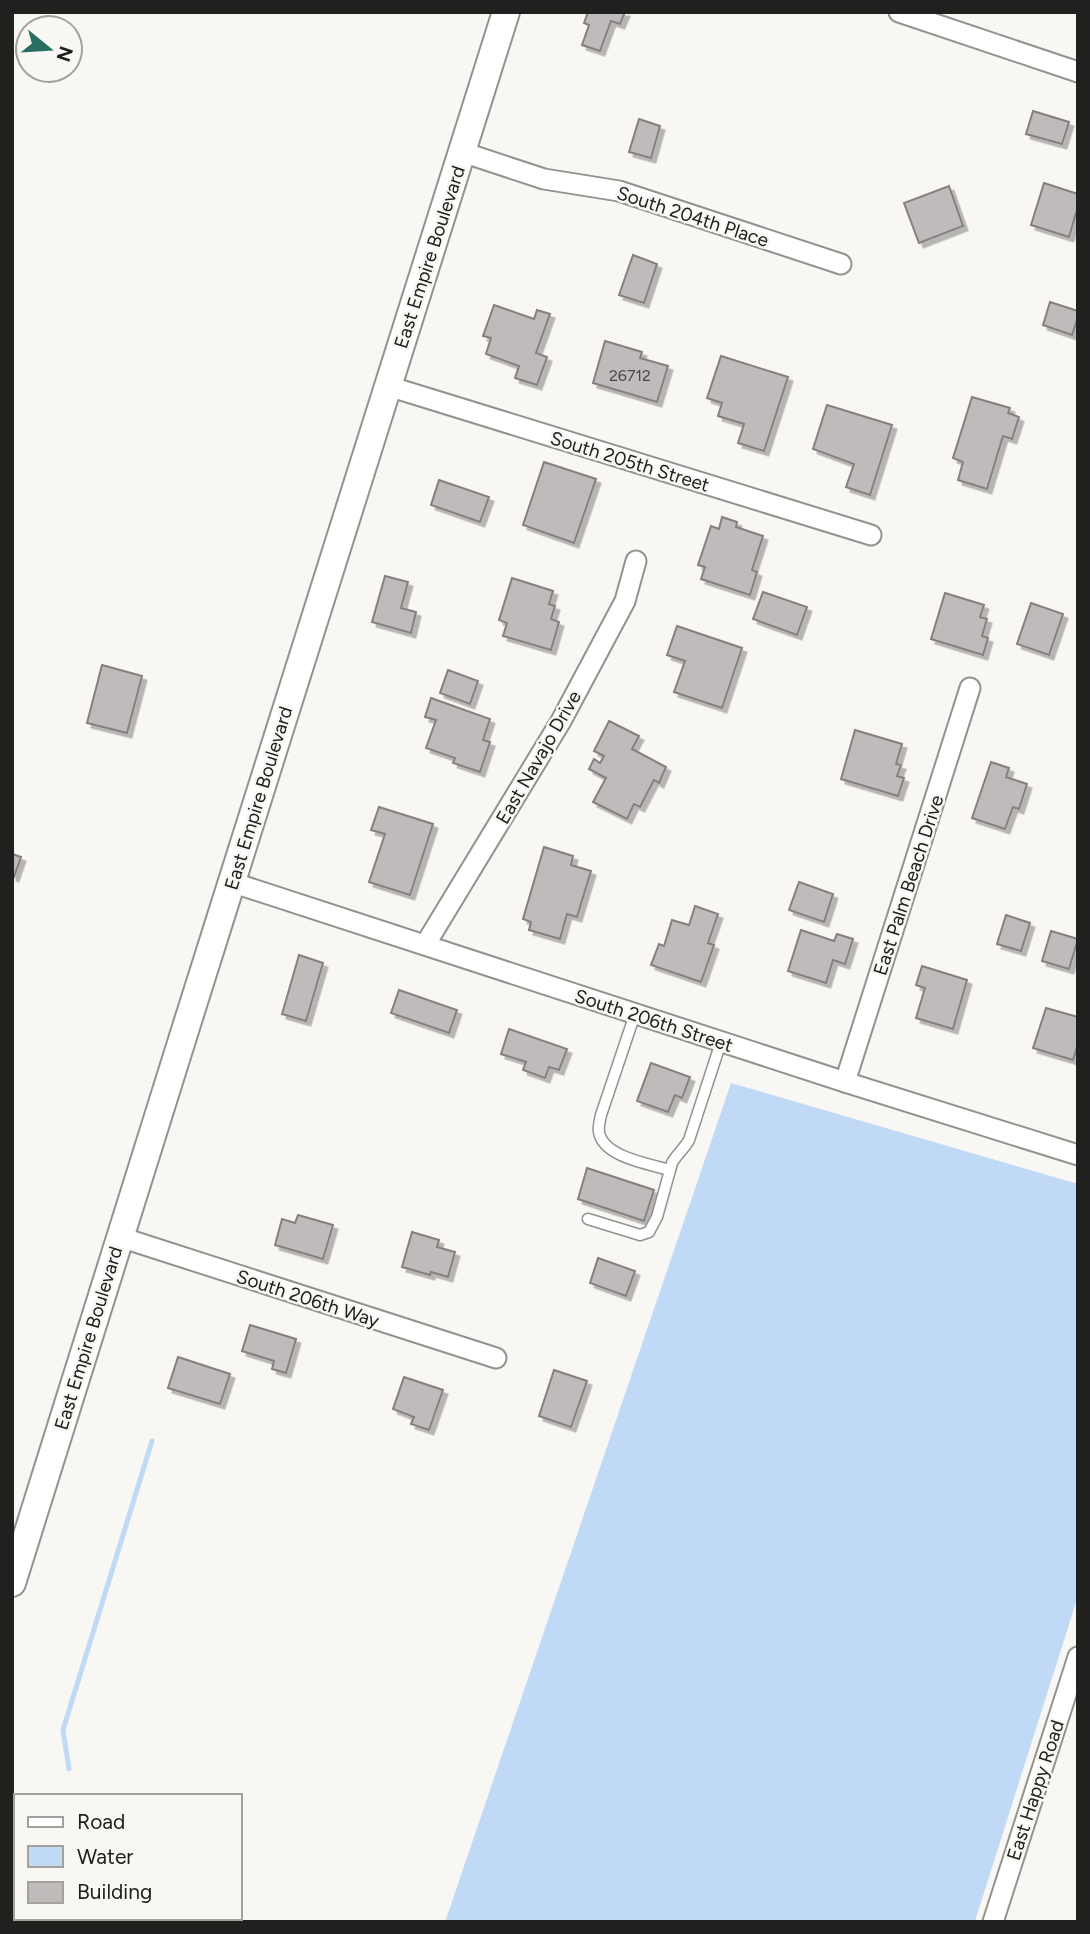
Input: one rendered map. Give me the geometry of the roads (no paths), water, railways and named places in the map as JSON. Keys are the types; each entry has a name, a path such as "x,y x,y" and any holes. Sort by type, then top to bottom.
{"main road":[{"name":"East Empire Boulevard","path":"12,1583 506,12"}],"street":[{"path":"899,12 1078,72"},
{"name":"South 204th Place","path":"462,152 544,179 619,191 841,264"},
{"name":"South 205th Street","path":"388,386 871,535"},
{"name":"East Navajo Drive","path":"425,945 561,721 625,601 636,562"},
{"name":"East Palm Beach Drive","path":"845,1082 970,688"},
{"name":"South 206th Street","path":"232,882 720,1042 1078,1155"},
{"name":"South 206th Way","path":"120,1237 496,1358"},
{"name":"East Happy Road","path":"993,1922 1078,1657"}],"lane":[{"path":"635,1014 601,1115 599,1131 604,1143 614,1153 670,1170"},
{"path":"588,1219 640,1235 649,1231 657,1217 670,1170 677,1155 683,1151 689,1140 720,1042"}],"water":[{"path":"731,1083 1078,1184 1078,1596 975,1922 445,1922"}],"waterway":[{"path":"69,1769 63,1730 152,1441"}]}
